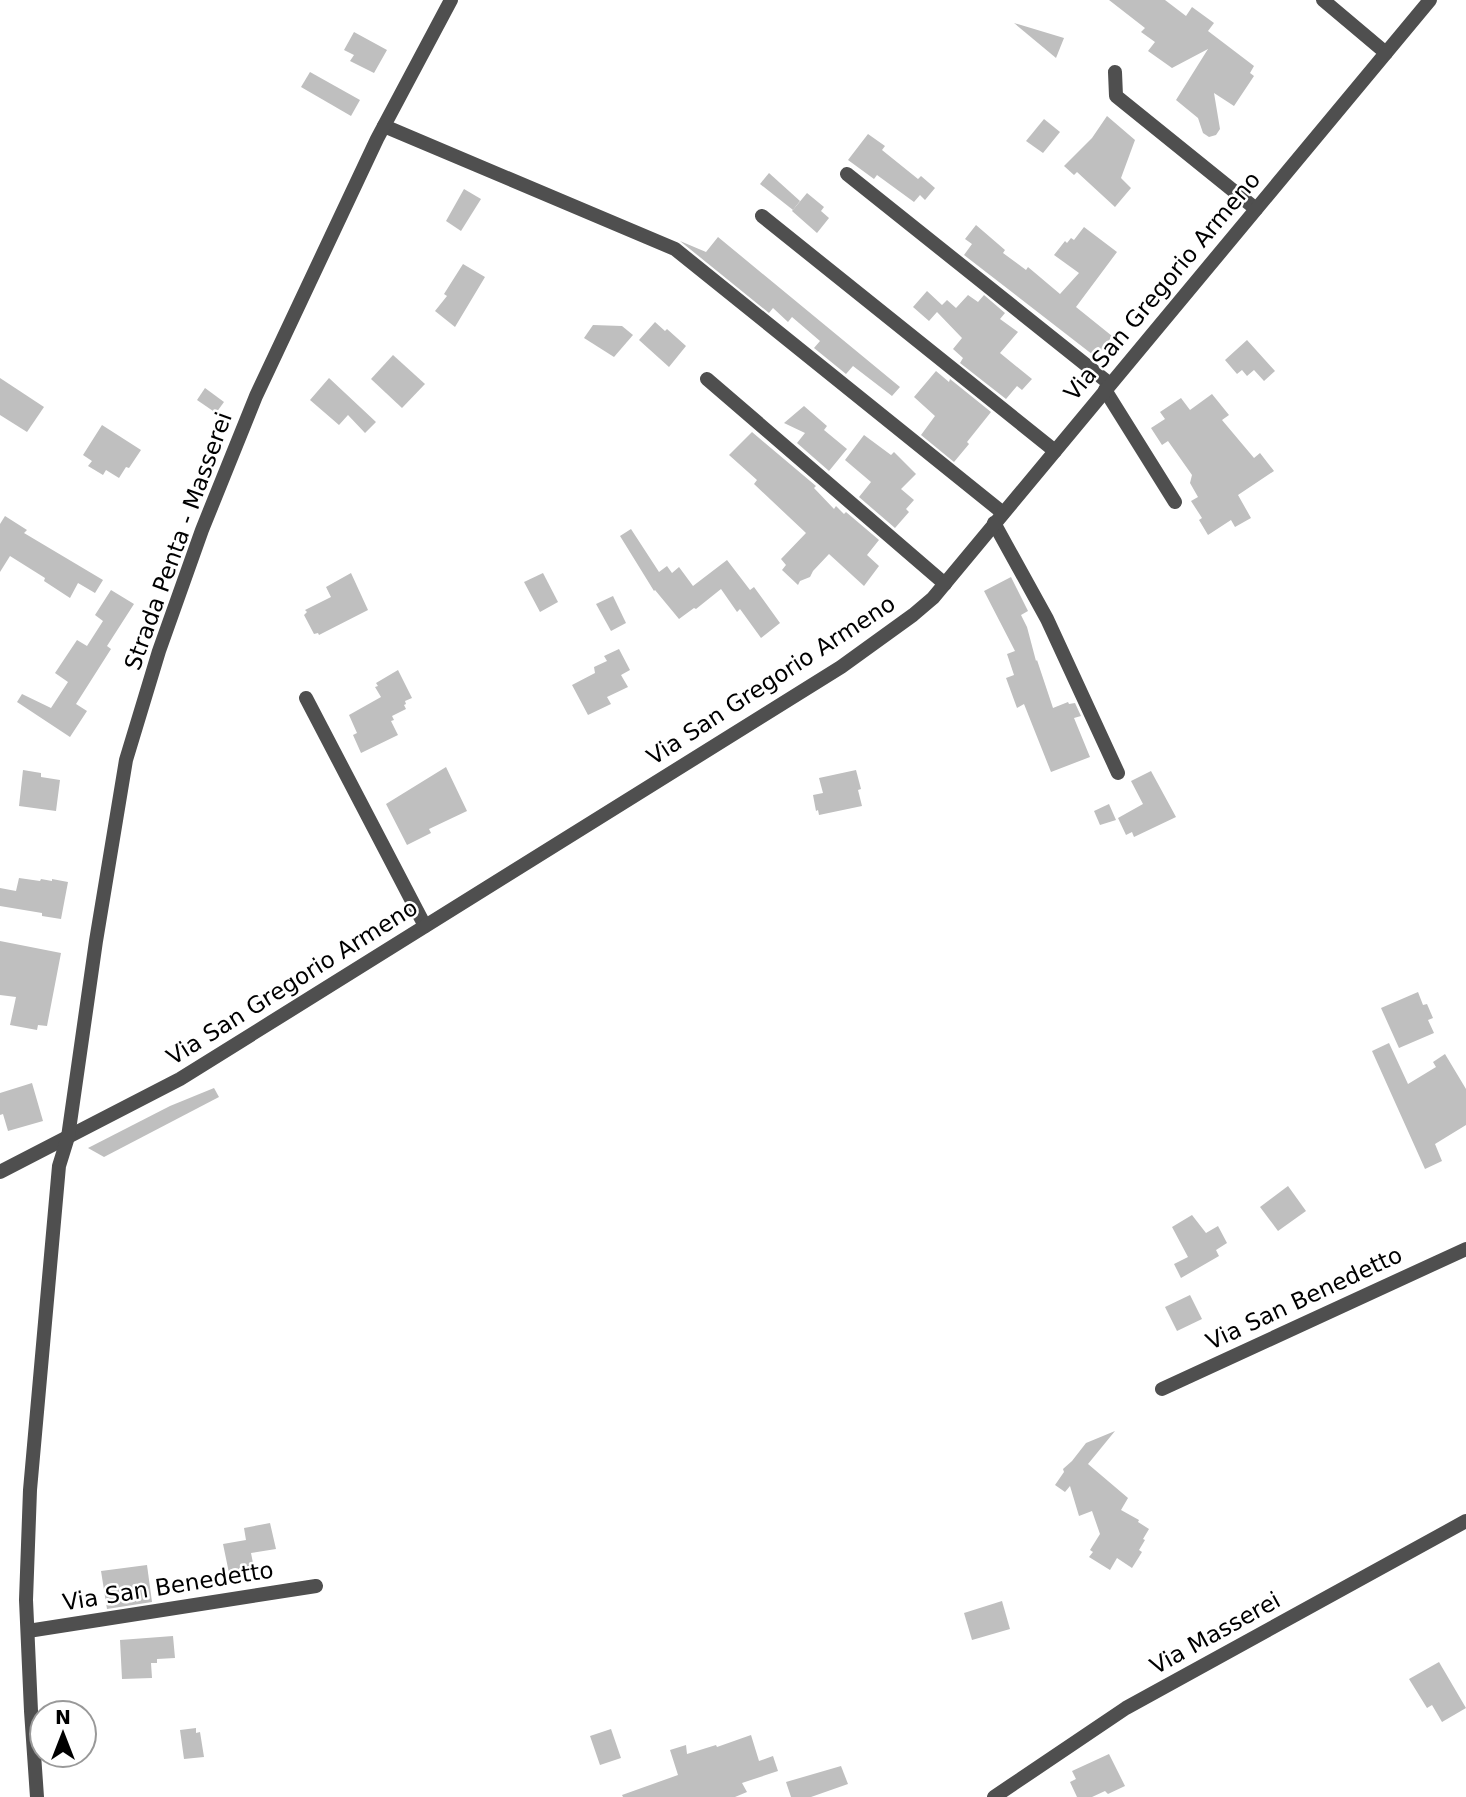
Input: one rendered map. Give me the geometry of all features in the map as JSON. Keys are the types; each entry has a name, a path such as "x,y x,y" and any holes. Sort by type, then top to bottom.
{"street":[{"name":"Strada Penta - Masserei","path":"37,1797 26,1600 30,1490 43,1329 59,1166 68,1137 96,941 126,760 159,651 202,530 256,396 384,126 451,0"},
{"path":"1323,0 1386,53"},
{"name":"Via San Gregorio Armeno","path":"0,1172 180,1079 841,667 913,615 933,598 1430,0"},
{"path":"1115,72 1116,96 1256,209"},
{"path":"384,126 675,249 999,518 1118,773"},
{"path":"846,174 1108,387 1175,502"},
{"path":"762,216 1055,451"},
{"path":"707,379 944,583"},
{"path":"306,698 425,926"},
{"name":"Via San Benedetto","path":"1162,1389 1466,1249"},
{"name":"Via Masserei","path":"994,1797 1126,1708 1466,1521"},
{"name":"Via San Benedetto","path":"28,1631 316,1586"}],"building":[{"path":"1109,0 1165,0 1186,16 1192,7 1214,23 1208,31 1254,66 1250,73 1254,76 1234,106 1214,93 1220,129 1216,135 1209,137 1203,133 1198,118 1176,100 1208,49 1172,68 1148,51 1155,42 1141,32 1145,28"},
{"path":"1014,23 1064,38 1056,58"},
{"path":"354,32 387,50 374,73 350,61 354,55 344,50"},
{"path":"310,72 360,100 351,116 301,87"},
{"path":"1107,116 1135,140 1121,178 1131,188 1115,207 1077,172 1074,175 1064,166 1092,138"},
{"path":"1044,119 1060,132 1043,153 1026,141"},
{"path":"868,134 885,146 882,150 918,179 921,176 935,188 925,200 920,195 914,202 877,175 874,179 848,160"},
{"path":"769,173 800,201 793,210 760,184"},
{"path":"464,189 481,199 461,231 446,221"},
{"path":"807,193 824,207 821,211 829,218 817,233 792,211"},
{"path":"976,225 1005,250 1003,253 1026,270 1028,267 1060,294 1079,273 1054,255 1065,241 1067,243 1071,238 1074,240 1084,227 1117,252 1076,307 1112,336 1097,358 964,255 972,244 965,239"},
{"path":"718,237 900,387 892,396 853,366 846,374 814,348 820,341 792,317 788,322 773,308 769,313 680,241 706,252"},
{"path":"463,264 485,277 455,327 435,311 447,296 444,294"},
{"path":"927,291 942,305 947,300 956,308 968,295 978,302 984,295 1005,313 1000,319 1018,332 1000,353 1032,379 1022,390 1017,386 1006,399 960,363 963,358 953,349 962,338 937,312 929,321 913,307"},
{"path":"655,322 686,346 669,367 639,340"},
{"path":"593,325 622,326 633,335 614,357 584,338"},
{"path":"1247,340 1275,371 1264,381 1254,370 1247,376 1242,370 1237,374 1225,360"},
{"path":"393,355 425,384 402,408 371,379"},
{"path":"936,371 991,412 954,462 921,435 935,416 914,397"},
{"path":"0,378 44,407 27,432 0,415"},
{"path":"329,378 376,422 365,433 348,415 339,425 310,400"},
{"path":"205,388 224,402 216,413 197,400"},
{"path":"1212,394 1229,415 1222,420 1254,458 1260,453 1274,471 1238,495 1251,518 1235,527 1231,520 1208,535 1199,520 1202,518 1191,501 1198,497 1190,483 1192,475 1168,441 1162,445 1151,428 1165,419 1160,412 1181,398 1190,410"},
{"path":"804,406 827,426 824,430 847,449 829,471 797,443 805,433 784,423"},
{"path":"102,425 141,450 119,478 106,470 103,475 88,466 92,461 83,455"},
{"path":"752,432 816,486 814,488 834,509 836,506 844,514 846,512 879,540 867,555 879,566 864,586 829,554 810,577 800,581 798,585 782,570 786,565 781,559 806,533 754,484 757,480 729,455"},
{"path":"864,435 891,455 894,452 916,474 901,489 914,500 906,509 909,512 895,528 859,497 871,482 845,460"},
{"path":"5,516 27,530 24,533 103,580 95,593 78,583 70,598 10,556 0,572 0,524"},
{"path":"631,529 659,572 667,566 672,573 679,567 693,586 727,560 750,590 754,587 780,623 761,638 740,609 737,612 721,589 679,619 654,591 620,536"},
{"path":"351,573 368,610 319,635 314,634 304,615 307,612 305,610 331,597 326,587"},
{"path":"543,573 558,602 540,612 524,582"},
{"path":"1011,577 1028,611 1021,615 1053,708 1068,702 1075,703 1081,716 1074,718 1090,757 1051,772 1024,704 1017,708 1006,678 1014,675 1007,654 1015,651 984,591"},
{"path":"111,590 134,604 107,646 111,649 76,704 87,711 70,737 17,702 22,694 51,708 68,682 55,673 77,640 87,646 103,621 95,615"},
{"path":"613,596 626,623 611,631 596,604"},
{"path":"619,649 630,670 621,675 628,687 607,697 611,704 588,715 572,685 595,673 594,667 607,661 604,656"},
{"path":"398,670 412,698 405,701 406,709 392,716 394,720 391,721 398,735 361,753 353,735 357,733 349,715 381,697 375,687 378,686 376,683"},
{"path":"446,767 467,811 429,829 431,833 407,845 386,804"},
{"path":"23,770 60,780 56,811 19,806"},
{"path":"856,770 862,806 819,815 813,795 823,793 819,778"},
{"path":"1151,771 1176,817 1134,837 1132,832 1126,835 1118,818 1143,804 1131,781"},
{"path":"1109,804 1116,820 1100,825 1094,811"},
{"path":"19,878 68,882 61,919 0,906 0,888 16,891"},
{"path":"0,941 61,953 47,1026 38,1025 37,1030 10,1025 16,997 0,995"},
{"path":"1418,992 1423,1005 1427,1004 1433,1018 1428,1020 1434,1033 1399,1048 1381,1008"},
{"path":"1389,1043 1408,1084 1436,1067 1433,1062 1445,1054 1466,1089 1466,1125 1435,1144 1442,1161 1425,1169 1372,1051"},
{"path":"32,1083 43,1121 8,1131 3,1114 0,1115 0,1093"},
{"path":"214,1088 219,1097 104,1157 88,1148 170,1106"},
{"path":"1288,1186 1306,1211 1278,1231 1260,1207"},
{"path":"1192,1215 1206,1233 1218,1226 1227,1243 1216,1250 1219,1256 1181,1278 1174,1264 1188,1257 1172,1227"},
{"path":"1190,1295 1202,1319 1177,1331 1165,1307"},
{"path":"1115,1431 1088,1464 1128,1498 1121,1510 1149,1529 1139,1550 1142,1552 1132,1568 1117,1558 1110,1570 1089,1557 1093,1552 1090,1550 1100,1534 1092,1511 1079,1516 1070,1486 1065,1492 1055,1485 1064,1472 1063,1469 1086,1443"},
{"path":"270,1523 276,1549 251,1553 254,1568 229,1573 223,1544 246,1540 244,1528"},
{"path":"147,1565 152,1602 107,1609 101,1571"},
{"path":"1002,1601 1010,1629 972,1640 964,1613"},
{"path":"173,1636 175,1658 157,1659 157,1663 151,1663 152,1678 122,1679 120,1640"},
{"path":"1439,1662 1466,1708 1442,1722 1432,1705 1427,1708 1409,1679"},
{"path":"196,1728 196,1733 200,1732 204,1757 184,1759 180,1730"},
{"path":"611,1729 621,1758 600,1765 590,1736"},
{"path":"751,1735 759,1761 773,1756 778,1771 742,1783 747,1792 735,1797 622,1795 678,1775 670,1750 686,1745 687,1754"},
{"path":"1109,1754 1125,1786 1108,1794 1105,1791 1092,1797 1077,1797 1070,1782 1076,1779 1072,1771"},
{"path":"841,1766 848,1784 811,1797 791,1797 786,1782"}]}
